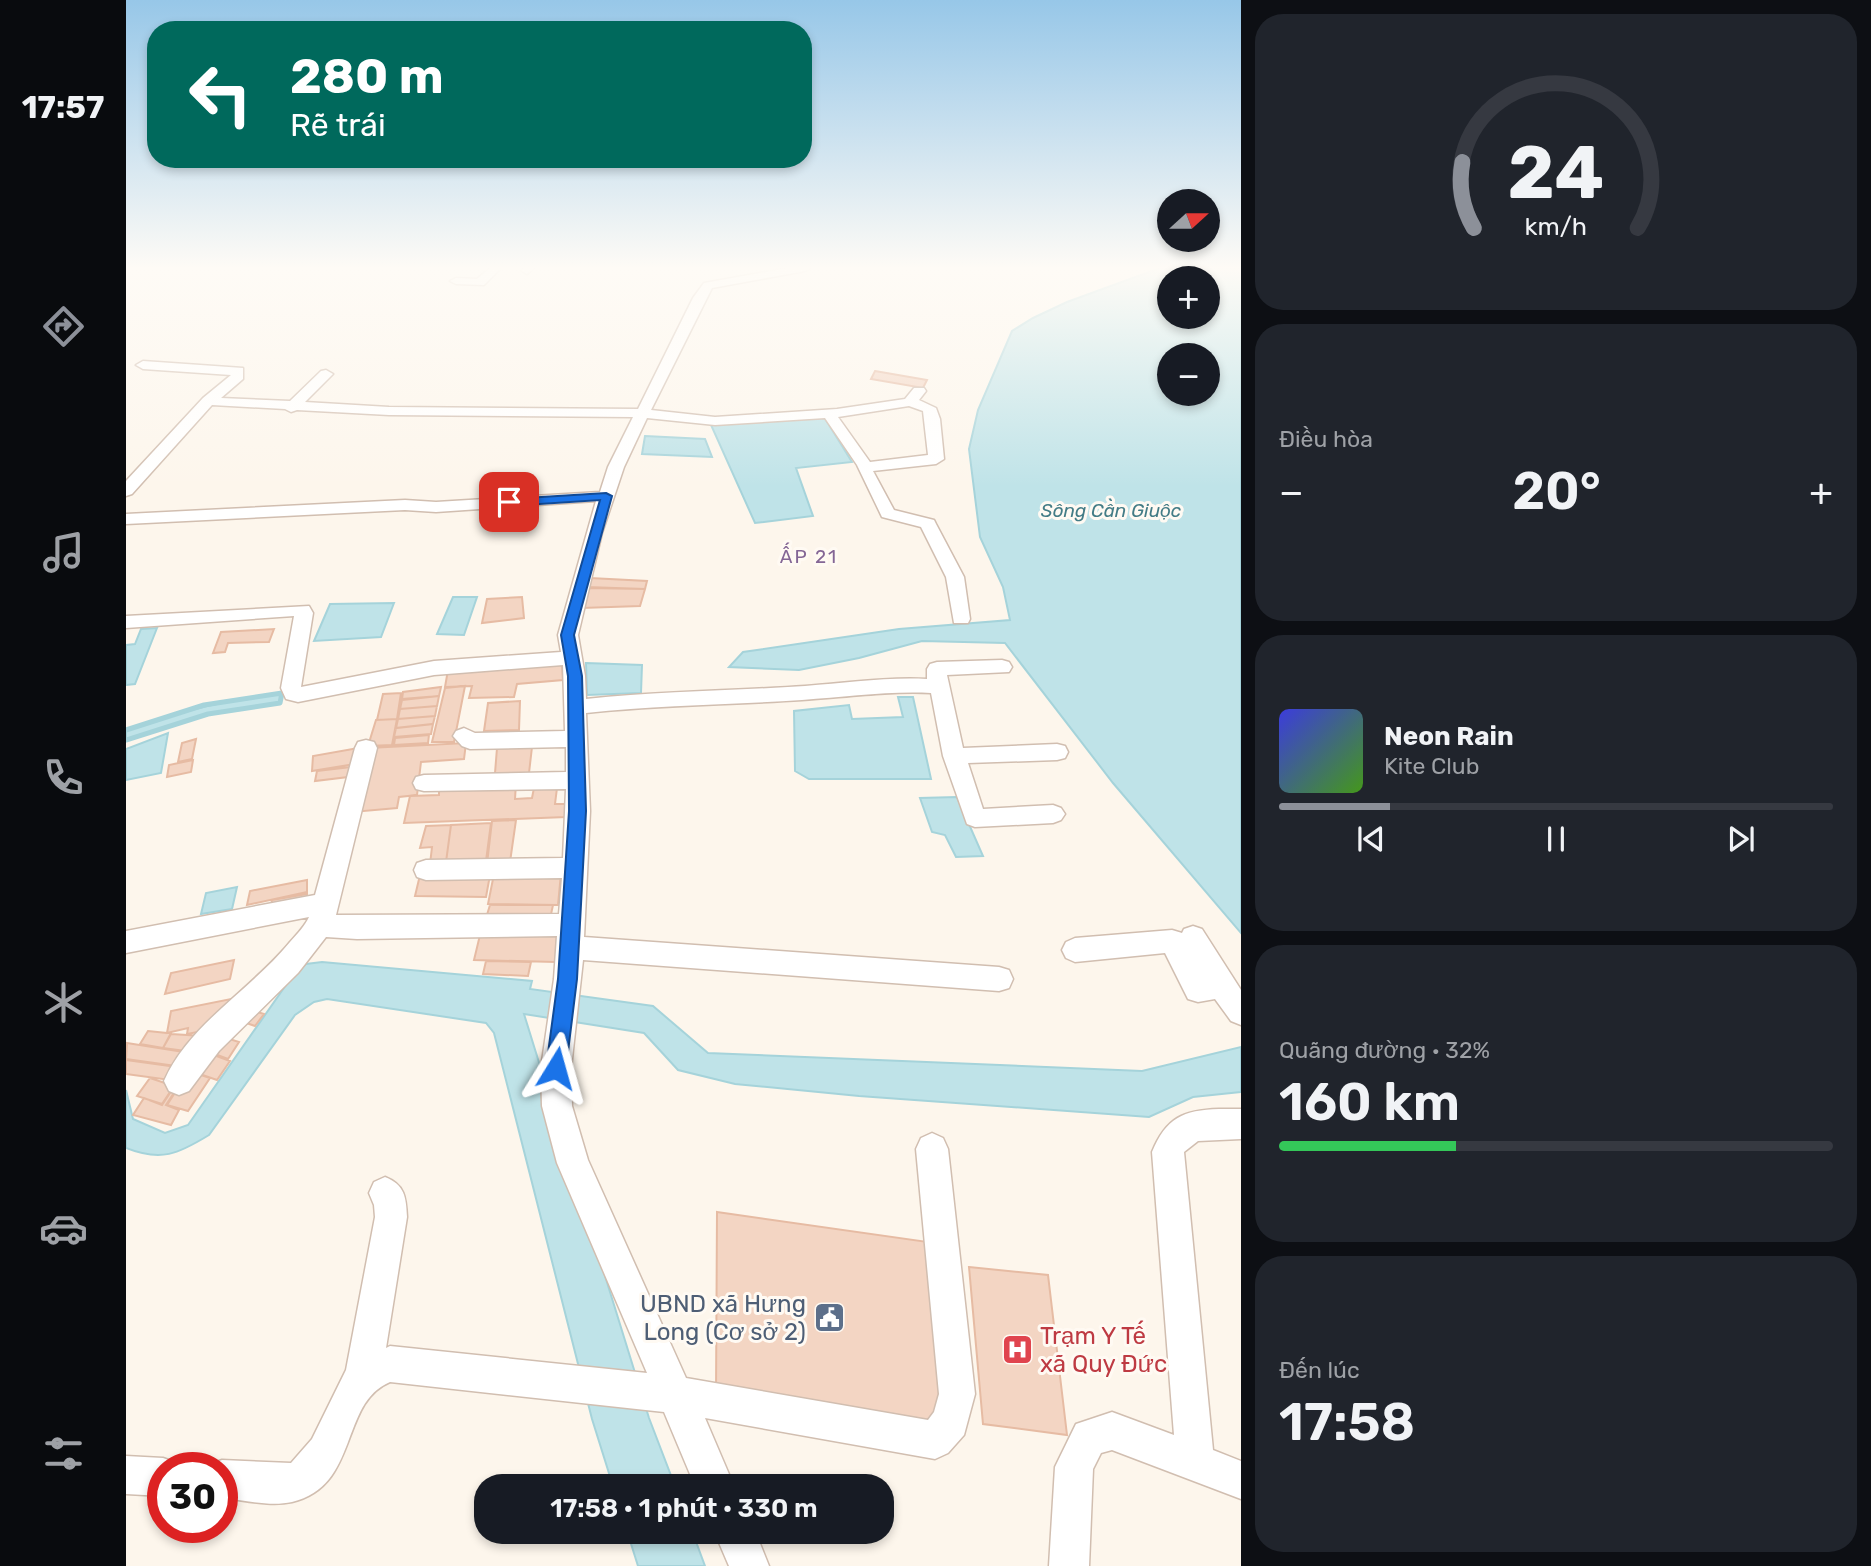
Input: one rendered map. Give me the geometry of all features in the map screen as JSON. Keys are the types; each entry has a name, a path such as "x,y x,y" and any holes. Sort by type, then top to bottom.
{"street":[{"path":"679,341 616,467 568,635 576,707 575,868 556,1068 557,1106 573,1163 710,1474"},
{"path":"126,491 208,401 238,376 238,371 143,365"},
{"path":"290,408 326,374"},
{"path":"208,401 290,408 642,413 715,421 829,414 915,397 929,408 933,419 936,459 865,466"},
{"path":"829,414 865,466 863,467 888,513 928,524 956,577 961,619"},
{"path":"126,519 405,505 436,507 606,496"},
{"path":"126,622 302,610 291,688 293,694 298,695 434,668 572,661"},
{"path":"1002,667 937,669 938,686 942,693 954,756 975,818 1053,814"},
{"path":"576,707 651,699 804,692 890,684 938,686"},
{"path":"464,736 470,741 576,739"},
{"path":"179,1081 209,1041 288,965 323,914 366,748"},
{"path":"954,756 1057,752"},
{"path":"424,783 577,780"},
{"path":"426,870 575,868"},
{"path":"126,942 323,914 356,928 570,937 999,979"},
{"path":"1193,937 1241,1012"},
{"path":"1075,950 1172,941 1198,989 1222,985"},
{"path":"1195,1462 1168,1152 1171,1141 1185,1130 1206,1125 1241,1124"},
{"path":"238,1480 293,1482 305,1476 324,1455 348,1397 372,1371 390,1364 676,1395 935,1440 951,1422 957,1394 932,1149"},
{"path":"362,1379 391,1217 390,1198 385,1193"},
{"path":"1069,1566 1074,1467 1089,1437 1112,1431 1241,1480"},
{"path":"126,1475 147,1476"},
{"path":"740,1544 749,1566"}],"water":[{"name":"Sông Cần Giuộc","path":"1008,341 1241,341 1241,933 1113,783 1005,643 922,641 799,670 729,667 743,652 899,629 1010,620 1003,587 980,537 969,449 978,410"},
{"path":"824,417 852,462 796,468 813,516 755,523 711,425"},
{"path":"645,436 705,439 712,457 642,454"},
{"path":"453,597 477,597 464,635 437,634"},
{"path":"394,603 381,637 314,641 330,604"},
{"path":"157,628 135,684 126,685 126,645 135,644 141,629"},
{"path":"586,663 642,665 641,693 587,695"},
{"path":"282,693 280,703 208,714 126,740 126,730 165,717 203,707"},
{"path":"898,697 913,697 931,779 809,779 795,771 794,711 849,705 852,719 903,717"},
{"path":"168,733 161,773 126,780 126,749"},
{"path":"957,797 983,856 956,857 945,835 932,832 920,798"},
{"path":"237,887 232,909 201,914 206,893"},
{"path":"322,962 532,981 530,989 653,1006 708,1053 1142,1071 1241,1047 1241,1092 1193,1097 1149,1117 859,1096 735,1084 678,1070 644,1033 524,1014 649,1418 670,1474 609,1474 592,1419 494,1033 486,1023 327,999 314,1002 295,1015 209,1135 169,1154 149,1155 126,1148 126,1090 133,1119 165,1133 188,1125 293,975 306,964"},
{"path":"631,1544 697,1544 705,1566 638,1566"}],"building":[{"path":"875,371 927,380 923,388 871,379"},
{"path":"590,578 647,581 645,589 586,587"},
{"path":"587,588 645,589 640,606 582,608"},
{"path":"522,597 524,618 482,623 487,599"},
{"path":"274,629 269,642 228,643 225,652 213,653 221,632"},
{"path":"562,663 563,680 517,684 514,697 469,698 472,686 445,687 448,670"},
{"path":"465,686 454,742 432,742 445,688"},
{"path":"441,687 439,696 402,699 403,692"},
{"path":"401,693 397,719 377,720 383,694"},
{"path":"439,696 437,706 400,709 402,700"},
{"path":"520,701 519,730 484,731 488,703"},
{"path":"437,706 435,716 398,719 400,709"},
{"path":"435,716 433,724 396,728 398,719"},
{"path":"397,719 392,745 368,746 376,720"},
{"path":"433,724 431,734 394,737 396,728"},
{"path":"429,735 428,743 394,745 395,738"},
{"path":"196,739 192,759 178,762 182,743"},
{"path":"466,743 464,759 421,762 417,795 399,797 397,808 353,812 368,748"},
{"path":"364,747 361,763 312,771 313,756"},
{"path":"532,747 529,773 495,773 497,748"},
{"path":"193,760 191,772 167,777 169,765"},
{"path":"351,767 348,777 315,781 317,771"},
{"path":"516,783 515,799 532,798 534,788 557,788 555,804 567,804 566,817 404,823 410,796 439,795 439,786"},
{"path":"516,820 510,862 487,864 492,821"},
{"path":"491,823 486,861 446,862 451,825"},
{"path":"451,825 446,862 430,864 432,847 420,848 426,826"},
{"path":"561,873 558,905 488,904 494,874"},
{"path":"420,875 490,875 486,897 415,896"},
{"path":"307,880 307,892 247,905 250,891"},
{"path":"307,894 306,905 270,912 272,900"},
{"path":"490,905 553,905 550,919 486,918"},
{"path":"480,935 560,935 555,962 474,960"},
{"path":"234,960 230,979 165,994 171,973"},
{"path":"486,961 531,962 528,976 483,974"},
{"path":"236,998 208,1030 187,1034 188,1028 167,1033 171,1011"},
{"path":"245,1008 264,1014 255,1026 235,1019"},
{"path":"148,1031 171,1033 163,1048 140,1044"},
{"path":"171,1034 202,1036 193,1052 163,1048"},
{"path":"217,1035 239,1042 228,1059 204,1050"},
{"path":"127,1043 190,1053 183,1067 126,1059"},
{"path":"203,1051 230,1061 217,1080 188,1070"},
{"path":"126,1060 177,1067 170,1080 126,1074"},
{"path":"189,1071 210,1078 188,1111 167,1105"},
{"path":"150,1078 174,1086 162,1104 137,1096"},
{"path":"174,1087 177,1088 166,1105 179,1110 171,1125 133,1115 144,1098 162,1105"},
{"name":"UBND xã Hưng Long (Cơ sở 2)","path":"717,1212 935,1243 945,1417 934,1425 716,1394"},
{"name":"Trạm Y Tế xã Quy Đức","path":"969,1267 1048,1275 1067,1435 983,1424"}],"waterway":[{"path":"126,730 204,705 282,693 280,703 208,714 126,740"}],"place":[{"name":"UBND xã Hưng Long (Cơ sở 2)","path":"829,1318"},
{"name":"Trạm Y Tế xã Quy Đức","path":"1017,1350"}],"district":[{"name":"ẤP 21","path":"809,556"}],"route":[{"path":"509,502 606,496 568,635 575,676 578,811 568,979 556,1068"}]}
